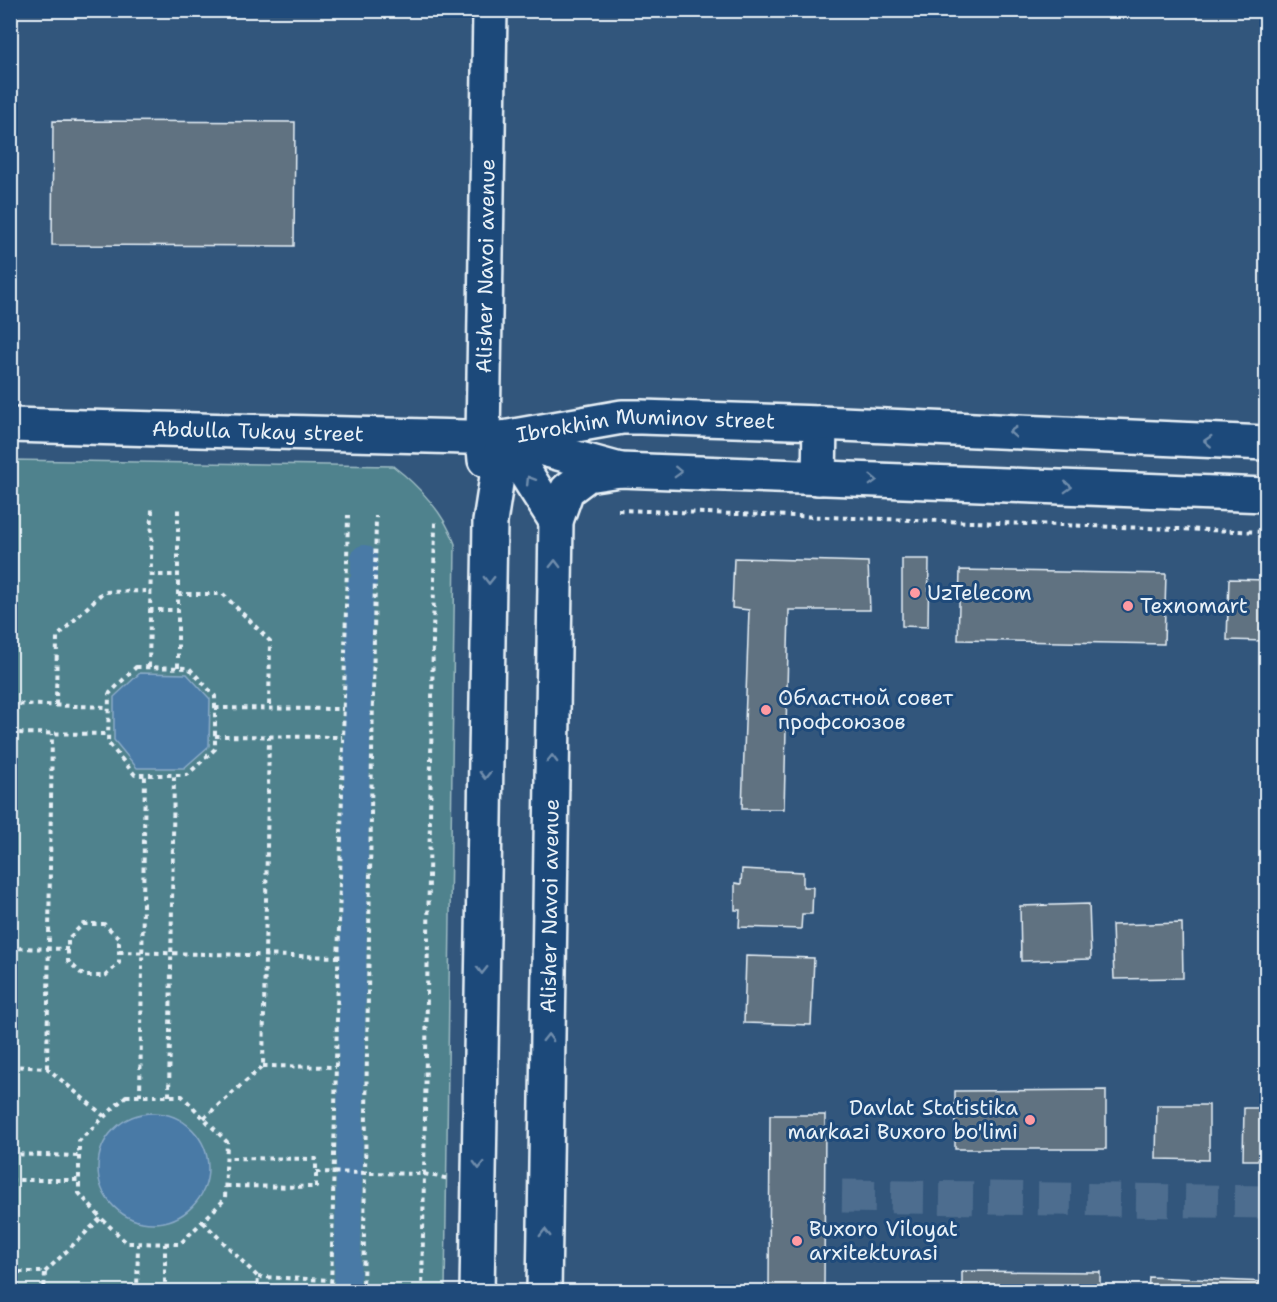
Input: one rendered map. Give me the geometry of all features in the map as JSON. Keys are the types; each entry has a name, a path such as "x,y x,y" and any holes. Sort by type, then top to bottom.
{"main road":[{"name":"Alisher Navoi avenue","path":"477,1292 493,438 490,10"},
{"name":"Ibrokhim Muminov street","path":"493,438 622,417 820,423 1266,443"},
{"path":"819,478 820,423"},
{"name":"Abdulla Tukay street","path":"10,425 493,438"},
{"name":"Ibrokhim Muminov street","path":"493,438 620,470 1266,495"},
{"path":"493,438 556,521"},
{"name":"Alisher Navoi avenue","path":"544,1292 556,521 567,490 587,474 620,470"}],"path":[{"path":"149,667 152,508"},
{"path":"178,508 178,667"},
{"path":"618,510 1266,532"},
{"path":"331,1292 348,515"},
{"path":"363,1292 376,516"},
{"path":"422,1292 434,520"},
{"path":"150,575 178,575"},
{"path":"56,705 57,636 103,592 149,591"},
{"path":"178,594 223,594 270,641 269,709"},
{"path":"149,610 178,610"},
{"path":"136,667 149,667 189,668 215,696 215,749 187,775 135,775 108,743 108,694 136,667"},
{"path":"10,704 108,707"},
{"path":"215,708 343,709"},
{"path":"10,733 108,734"},
{"path":"47,1068 51,948 52,734"},
{"path":"215,736 342,737"},
{"path":"262,1066 269,737"},
{"path":"140,1096 145,775"},
{"path":"170,1096 174,775"},
{"path":"83,924 104,924 119,938 119,952 119,963 105,976 84,976 68,961 68,939 83,924"},
{"path":"10,948 68,948"},
{"path":"119,952 338,957"},
{"path":"10,1066 47,1068 104,1116"},
{"path":"204,1118 262,1066 336,1067"},
{"path":"126,1096 170,1096 182,1096 226,1142 225,1198 180,1244 127,1243 101,1218 80,1193 80,1141 126,1096"},
{"path":"10,1154 80,1156"},
{"path":"226,1158 316,1159 316,1187 226,1186"},
{"path":"316,1173 424,1174 478,1181"},
{"path":"10,1180 79,1180"},
{"path":"44,1292 45,1272 101,1218"},
{"path":"203,1222 258,1277 331,1280"},
{"path":"137,1292 138,1244"},
{"path":"165,1244 165,1292"},
{"path":"10,1272 45,1272"},
{"path":"257,1292 258,1277"}],"green space":[{"path":"11,460 393,466 430,501 445,522 455,544 445,1291 11,1291"}],"water":[{"path":"140,673 187,674 210,699 209,746 184,768 137,768 114,740 114,697"},
{"path":"153,1113 174,1117 192,1129 204,1147 208,1168 204,1189 192,1207 174,1219 153,1223 132,1219 114,1207 102,1189 98,1168 102,1147 114,1129 132,1117"}],"building":[{"path":"53,121 295,122 294,246 52,245"},
{"name":"Областной совет профсоюзов","path":"734,558 868,562 870,610 789,610 784,809 742,809 749,610 732,608"},
{"name":"UzTelecom","path":"902,559 929,559 928,627 902,626"},
{"path":"960,570 1166,574 1164,644 958,640"},
{"path":"1229,579 1266,580 1266,641 1227,640"},
{"path":"742,869 803,872 803,887 813,887 812,914 802,914 801,929 739,927 740,910 735,910 735,883 741,884"},
{"path":"1089,904 1091,959 1021,961 1020,906"},
{"path":"1182,923 1183,978 1114,979 1112,925"},
{"path":"746,956 814,958 811,1025 744,1023"},
{"name":"Davlat Statistika markazi Buxoro bo'limi","path":"1106,1090 1106,1149 955,1149 955,1091"},
{"path":"1157,1105 1209,1105 1209,1160 1156,1159"},
{"path":"1244,1108 1266,1108 1266,1160 1243,1160"},
{"name":"Buxoro Viloyat arxitekturasi","path":"770,1115 825,1115 824,1292 769,1292"},
{"path":"962,1271 1100,1272 1100,1292 962,1292"},
{"path":"1149,1277 1266,1282 1266,1292 1148,1292"}],"waterway":[{"path":"347,1292 360,585 364,581 364,558"}],"tunnel":[{"path":"842,1196 1266,1202"}],"place":[{"name":"UzTelecom","path":"915,593"},
{"name":"Texnomart","path":"1128,606"},
{"name":"Областной совет профсоюзов","path":"766,710"},
{"name":"Davlat Statistika markazi Buxoro bo'limi","path":"1030,1120"},
{"name":"Buxoro Viloyat arxitekturasi","path":"797,1241"}]}
